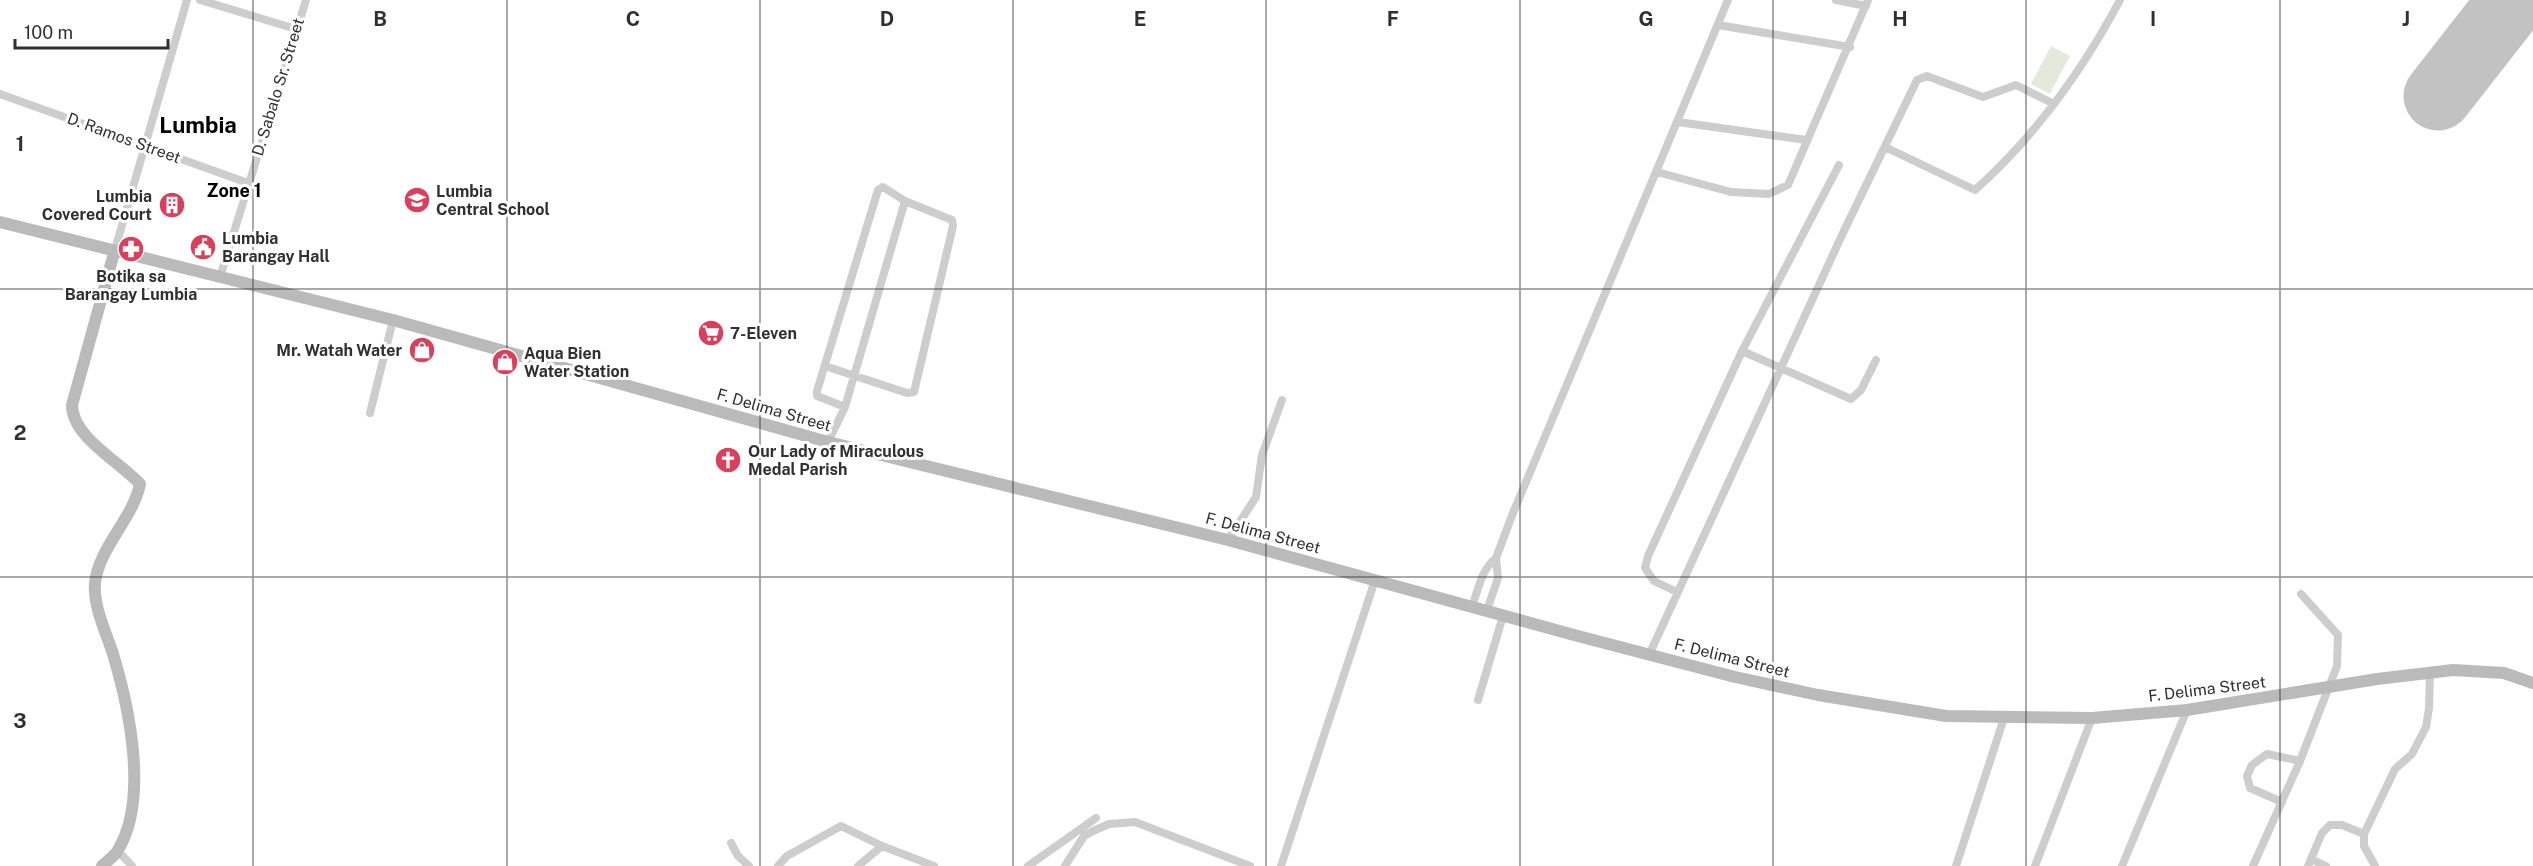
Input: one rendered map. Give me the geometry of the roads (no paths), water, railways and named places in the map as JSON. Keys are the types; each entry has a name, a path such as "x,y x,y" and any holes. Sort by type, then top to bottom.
{"street":[{"path":"102,866 118,851 130,818 134,762 132,728 123,687 98,604 95,583 100,565 135,502 140,484 83,433 72,416 72,398 187,0"},
{"path":"200,0 296,28"},
{"name":"D. Sabalo Sr. Street","path":"220,277 306,0"},
{"path":"1472,607 1484,573 1496,558 1557,404 1728,0"},
{"path":"1657,172 1731,192 1769,194 1788,184 1850,47 1867,3 1836,0"},
{"path":"1885,147 1975,190 2019,146 2095,47 2120,0"},
{"path":"1718,25 1850,47"},
{"path":"1649,655 1913,86 1922,76 1989,97 2016,85 2052,103"},
{"name":"D. Ramos Street","path":"0,94 248,183"},
{"path":"1678,122 1806,140"},
{"path":"1677,592 1654,581 1645,568 1672,501 1742,351 1839,165"},
{"path":"825,366 913,393 953,224 950,219 905,201 883,188 878,190 825,366 817,396 845,407"},
{"path":"828,442 845,407 905,201"},
{"name":"F. Delima Street","path":"0,222 114,253 393,320 828,442 1228,540 1649,655 1745,679 1895,709 1946,716 2092,718 2187,710 2378,679 2453,670 2504,673 2533,683"},
{"path":"370,413 393,320"},
{"path":"1742,351 1851,399 1861,390 1876,360"},
{"path":"1228,540 1257,497 1262,455 1282,400"},
{"path":"1487,610 1498,578 1496,558"},
{"path":"1281,866 1375,580"},
{"path":"2253,866 2300,761 2337,666 2338,635 2301,594"},
{"path":"1478,700 1503,616"},
{"path":"2375,866 2364,846 2364,834 2395,769 2412,754 2426,727 2430,708 2430,673"},
{"path":"2122,866 2187,710"},
{"path":"1956,866 2004,718"},
{"path":"2035,866 2092,718"},
{"path":"2282,801 2250,788 2247,776 2252,765 2267,754 2300,761"},
{"path":"1028,866 1096,818"},
{"path":"1065,866 1084,836 1109,824 1135,822 1250,866"},
{"path":"2326,866 2309,862 2322,833 2330,825 2342,825 2364,834"},
{"path":"778,866 787,856 841,826 882,846 934,866"},
{"path":"731,843 738,856 749,866"},
{"path":"858,866 882,846"},
{"path":"118,851 132,866"}],"place":[{"name":"Lumbia Central School","path":"417,200"},
{"name":"Lumbia Covered Court","path":"172,205"},
{"name":"Lumbia Barangay Hall","path":"203,247"},
{"name":"Botika sa Barangay Lumbia","path":"131,249"},
{"name":"7-Eleven","path":"711,333"},
{"name":"Mr. Watah Water","path":"422,350"},
{"name":"Aqua Bien Water Station","path":"505,362"},
{"name":"Our Lady of Miraculous Medal Parish","path":"728,460"}],"district":[{"name":"Lumbia","path":"198,125"},
{"name":"Zone 1","path":"234,190"}]}
